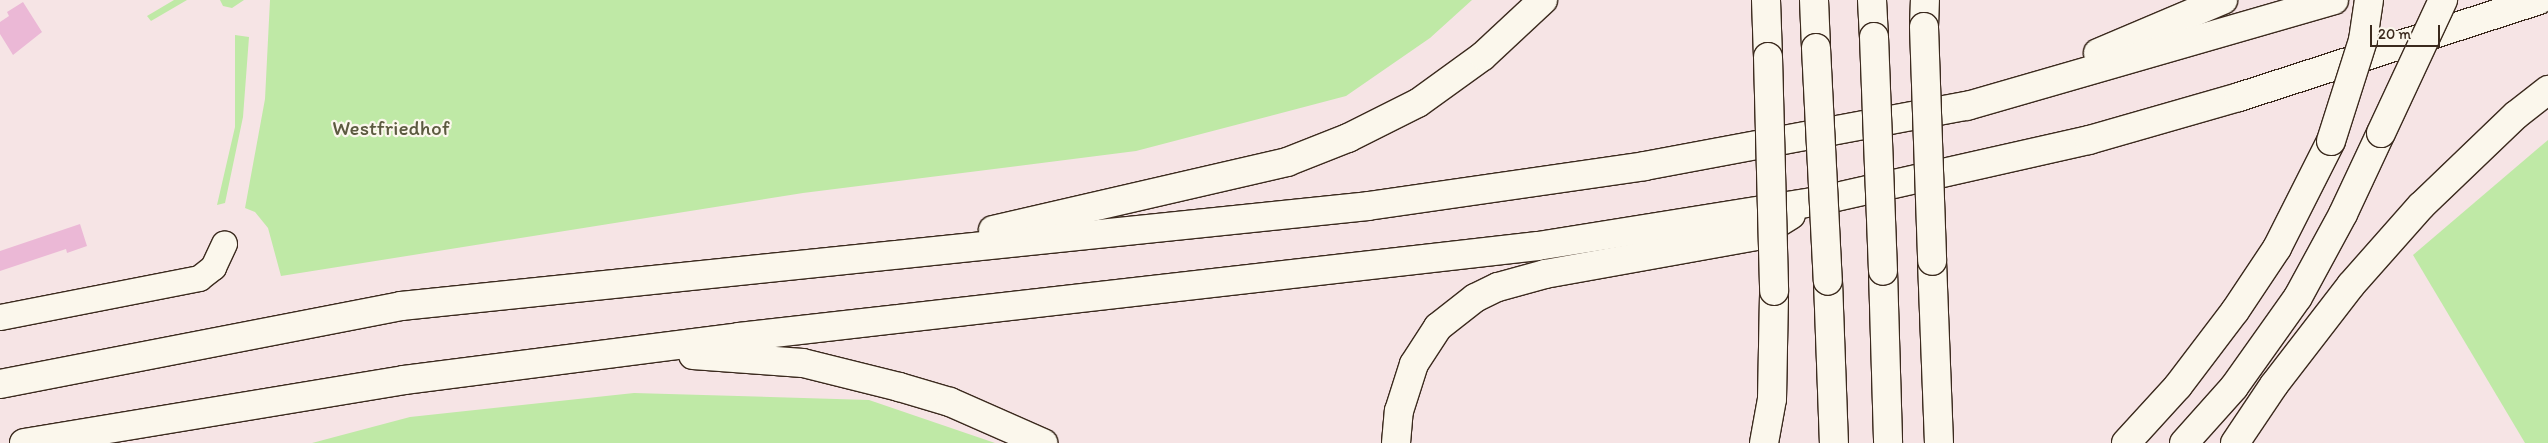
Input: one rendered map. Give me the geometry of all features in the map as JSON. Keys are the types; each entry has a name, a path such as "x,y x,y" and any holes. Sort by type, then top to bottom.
{"highway":[{"path":"868,258 1287,162 1348,138 1418,103 1483,56 1543,0"},
{"path":"1764,443 1772,400 1774,291 1766,0"},
{"path":"1814,0 1834,443"},
{"path":"1872,0 1888,443"},
{"path":"1925,0 1924,27 1939,443"},
{"path":"1968,106 2223,0"},
{"path":"0,384 401,306 1368,206 1753,148 1968,106 2334,0"},
{"path":"2126,443 2178,386 2235,311 2277,248 2331,141 2363,40 2369,0"},
{"path":"2184,443 2234,386 2298,297 2343,214 2443,0"},
{"path":"24,443 404,380 634,351 1538,246 1814,202 2089,140 2239,98 2539,0"},
{"path":"2235,443 2274,386 2351,285 2421,206 2516,115 2548,90"},
{"path":"1396,443 1399,411 1414,364 1438,327 1475,298 1498,287 1545,274 1757,236 1814,202"},
{"path":"634,351 803,363 950,402 1043,443"}],"street":[{"path":"0,317 199,278 213,267 224,243"}],"green space":[{"path":"174,0 187,0 151,21 147,16"},
{"path":"220,0 244,0 232,8 223,6"},
{"name":"Westfriedhof","path":"270,0 1472,0 1430,38 1346,96 1136,151 803,193 281,276 268,228 255,212 245,208 265,99"},
{"path":"235,35 249,37 243,117 225,203 217,205 235,127"},
{"path":"2548,140 2548,443 2525,443 2413,255"},
{"path":"634,393 869,400 995,443 312,443 410,417"}],"building":[{"path":"23,2 42,32 13,55 0,34 0,22 9,16 7,12"},
{"path":"80,224 87,246 67,253 66,249 0,271 0,251"}]}
